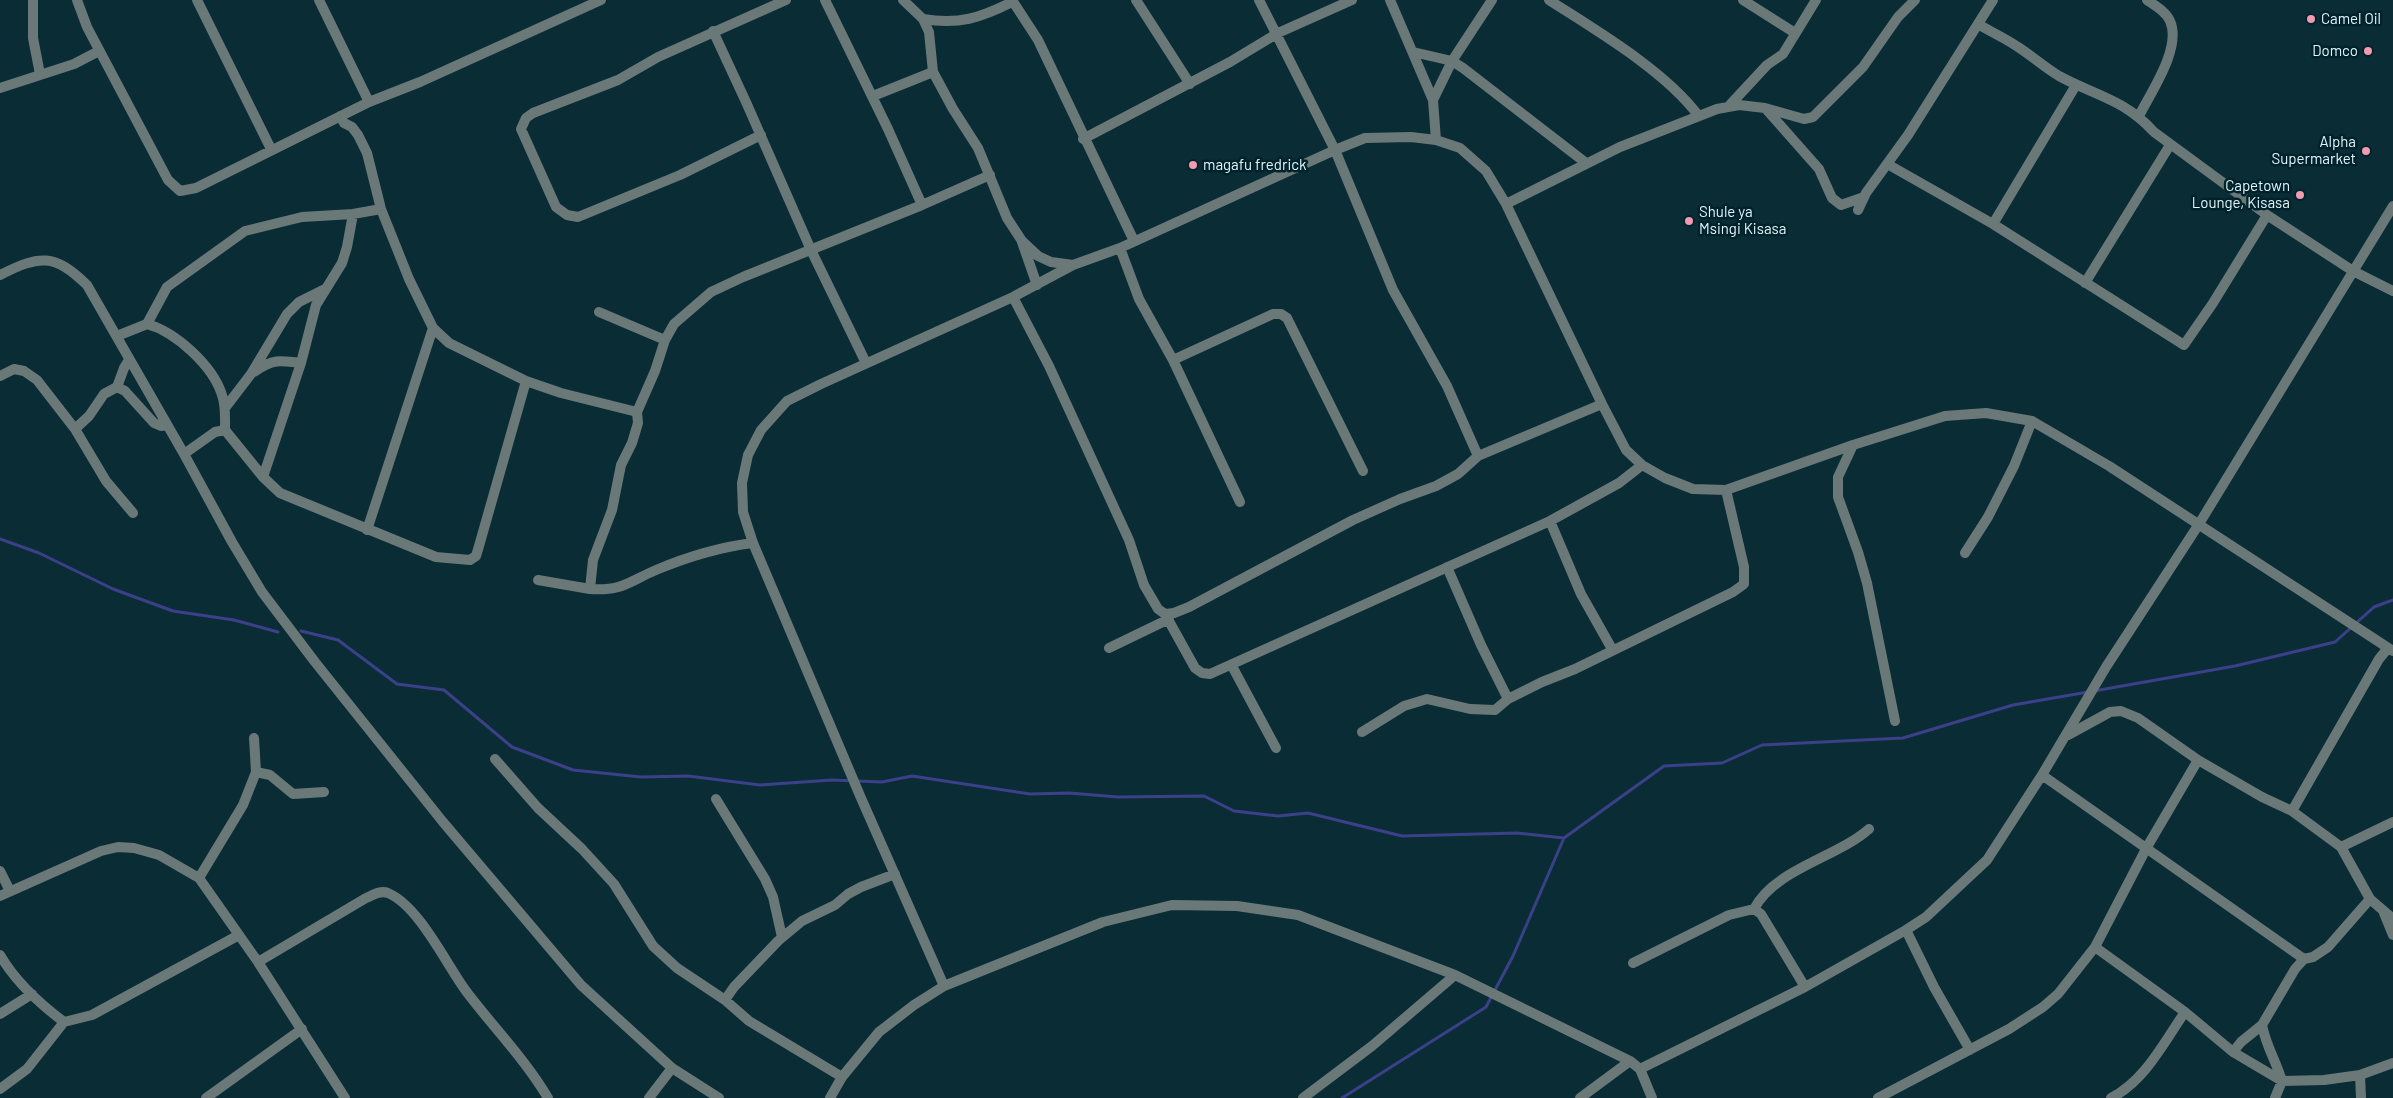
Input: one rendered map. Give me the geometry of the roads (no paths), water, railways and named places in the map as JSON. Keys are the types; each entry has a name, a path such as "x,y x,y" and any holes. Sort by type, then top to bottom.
{"street":[{"path":"34,0 33,38 40,74"},
{"path":"76,0 99,50 168,180 180,192 196,188 271,149 369,102 420,82 601,0"},
{"path":"198,0 271,149"},
{"path":"319,0 369,102"},
{"path":"761,135 680,175 578,216 567,215 556,207 521,129 526,118 533,113 618,80 658,57 786,0"},
{"path":"825,0 922,205"},
{"path":"903,0 923,19 929,32 933,72 953,109 978,148 1007,218 1022,241 1038,256 1052,262 1073,264"},
{"path":"1136,0 1190,84"},
{"path":"1259,0 1278,33 1335,150 1393,290 1447,386 1478,456"},
{"path":"1084,139 1190,84 1278,33 1352,0"},
{"path":"1390,0 1433,100 1436,140"},
{"path":"1433,100 1452,61 1492,0"},
{"path":"1549,0 1624,48 1686,99 1698,115"},
{"path":"1743,0 1795,32"},
{"path":"1728,107 1767,65 1783,54 1816,0"},
{"path":"1506,204 1620,146 1698,115 1739,105 1765,108 1804,119 1814,117 1863,67 1898,16 1915,0"},
{"path":"1858,210 1864,197 1889,165 1993,0"},
{"path":"2139,116 2173,46 2173,30 2170,20 2164,12 2147,0"},
{"path":"923,19 955,22 984,16 1012,1 1038,40 1134,241"},
{"path":"1978,24 2076,85 2115,100 2139,116 2170,145 2267,215 2353,271 2393,291"},
{"path":"713,31 811,250 866,363"},
{"path":"0,88 74,64 99,50"},
{"path":"1413,52 1452,61 1463,68 1586,163"},
{"path":"872,96 933,72"},
{"path":"1993,224 2076,85"},
{"path":"1765,108 1819,169 1832,198 1841,205 1864,197"},
{"path":"340,116 344,123 352,127 367,153 381,209 433,328 450,343 526,381 561,393 638,412"},
{"path":"944,986 861,798 850,767 753,543 744,512 742,483 748,455 761,430 787,401 1012,297 1073,264 1120,248 1365,138 1411,137 1436,140 1460,148 1486,171 1506,204 1626,450 1642,465 1665,478 1693,489 1726,490 1852,445 1921,423 1957,414 1991,413 2032,421 2109,466 2390,649 2292,811"},
{"path":"2085,283 2170,145"},
{"path":"1889,165 1993,224 2184,345 2206,314 2267,215"},
{"path":"590,588 593,560 612,510 621,465 632,443 638,423 638,412 655,371 665,340 674,324 711,292 743,276 922,205 990,175"},
{"path":"1640,1069 1805,987 1906,930 1938,907 1987,860 2042,776 2097,682 2199,524 2393,206"},
{"path":"147,324 167,287 245,231 302,217 352,214 381,209"},
{"path":"263,477 301,363 316,305 342,263 348,247 352,214"},
{"path":"1022,241 1036,285"},
{"path":"1120,248 1139,299 1173,360 1240,502"},
{"path":"0,275 39,259 54,262 71,269 86,286 117,336 262,592 315,662 443,822 581,985 672,1068 719,1098"},
{"path":"225,408 251,374 287,314 299,302 327,288"},
{"path":"1012,297 1049,366 1130,540 1144,585 1158,608 1167,617 1195,668 1202,673 1210,674 1232,666 1325,621 1550,521 1619,483 1642,465"},
{"path":"599,312 665,340"},
{"path":"1173,360 1273,314 1281,314 1287,318 1363,471"},
{"path":"117,336 147,324 157,327 173,338 199,361 211,374 222,394 225,408 225,430 263,477 280,493 436,557 470,560 476,556 526,381"},
{"path":"368,530 433,328"},
{"path":"75,429 89,416 104,394 117,387 129,360"},
{"path":"251,374 267,363 279,360 301,363"},
{"path":"0,376 14,369 24,371 37,380 75,429 106,481 133,513"},
{"path":"117,387 125,390 154,423 161,426 167,425"},
{"path":"1109,648 1353,520 1400,499 1436,486 1458,474 1478,456 1602,404"},
{"path":"1965,553 1988,517 2014,466 2032,421"},
{"path":"184,454 215,432 225,430"},
{"path":"1852,445 1838,477 1838,497 1867,583 1895,721"},
{"path":"1362,732 1404,706 1427,699 1481,710 1495,710 1508,699 1733,592 1744,584 1744,567 1726,490"},
{"path":"1550,521 1581,594 1612,649"},
{"path":"538,580 611,590 631,584 655,571 724,547 753,543"},
{"path":"1447,567 1481,645 1508,699"},
{"path":"1232,666 1276,748"},
{"path":"2066,736 2105,714 2121,711 2138,718 2198,760 2292,811 2341,847 2370,899 2393,919"},
{"path":"199,878 243,805 256,772 254,738"},
{"path":"495,759 538,808 582,849 614,884 653,946 677,968 725,1000 749,1021 842,1077"},
{"path":"1878,1098 2009,1029 2043,1007 2058,994 2095,947 2147,848 2198,760"},
{"path":"256,772 270,775 293,794 324,792"},
{"path":"2042,776 2304,959"},
{"path":"716,799 765,879 773,897 782,937"},
{"path":"2341,847 2393,822"},
{"path":"1634,963 1729,916 1754,909 1765,893 1778,882 1853,841 1869,829"},
{"path":"0,896 101,851 118,847 134,848 159,855 199,878 258,962 345,1098"},
{"path":"0,871 10,891"},
{"path":"725,1000 734,987 782,937 802,921 835,905 848,894 895,874"},
{"path":"258,962 366,898 380,892 387,893 412,912 418,919 466,990 536,1079 548,1098"},
{"path":"2233,1052 2241,1042 2262,1025 2295,969 2304,959 2313,957 2328,947 2370,899"},
{"path":"830,1098 842,1077 880,1032 944,986 1103,922 1172,905 1237,906 1298,915 1454,975 1630,1062 1640,1069 1652,1098"},
{"path":"2382,908 2393,935"},
{"path":"1754,909 1760,914 1805,987"},
{"path":"1906,930 1934,987 1970,1050"},
{"path":"0,1089 27,1069 64,1022 92,1015 239,935"},
{"path":"2095,947 2185,1012 2233,1052 2282,1081 2324,1080 2360,1075 2393,1063"},
{"path":"0,955 8,969 47,1009 64,1022"},
{"path":"1303,1098 1372,1046 1454,975"},
{"path":"0,1014 32,994"},
{"path":"2111,1098 2132,1084 2143,1072 2185,1012"},
{"path":"2262,1025 2270,1055 2276,1060 2282,1081 2275,1098"},
{"path":"206,1098 302,1029"},
{"path":"1580,1098 1630,1062"},
{"path":"649,1098 672,1068"},
{"path":"2360,1075 2362,1098"}],"waterway":[{"path":"0,539 39,553 113,589 173,611 234,620 278,632"},
{"path":"2094,691 2235,666 2335,642 2374,607 2393,600"},
{"path":"301,631 338,640 397,684 444,690 512,747 573,770 641,777 688,776 760,785 832,780 882,782 912,776 1030,794 1069,793 1118,797 1204,796 1234,811 1278,816 1308,813 1402,836 1517,833 1564,838"},
{"path":"1342,1098 1486,1007 1513,956 1564,838 1664,766 1722,763 1762,745 1903,738 2013,705 2088,692"}],"place":[{"name":"Camel Oil","path":"2311,19"},
{"name":"Domco","path":"2368,51"},
{"name":"Alpha Supermarket","path":"2366,151"},
{"name":"magafu fredrick","path":"1193,165"},
{"name":"Capetown Lounge, Kisasa","path":"2300,195"},
{"name":"Shule ya Msingi Kisasa","path":"1689,221"}]}
